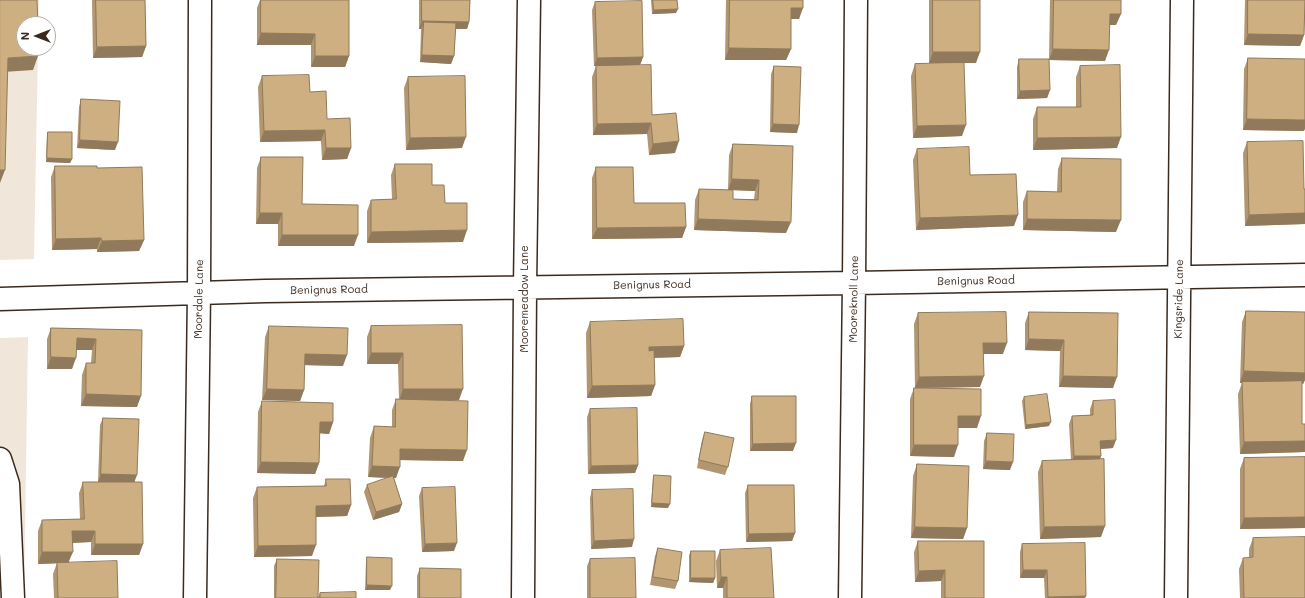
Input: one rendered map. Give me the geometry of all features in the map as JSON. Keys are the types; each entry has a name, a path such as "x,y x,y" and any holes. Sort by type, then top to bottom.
{"street":[{"name":"Moordale Lane","path":"195,598 200,293 200,0"},
{"name":"Mooremeadow Lane","path":"523,598 529,0"},
{"name":"Mooreknoll Lane","path":"850,598 856,0"},
{"name":"Kingsride Lane","path":"1176,598 1182,0"},
{"name":"Benignus Road","path":"0,299 200,293 525,287 1305,275"},
{"path":"0,458 8,484 13,598"}],"shaded area":[{"path":"0,0 39,0 38,16 16,16 16,56 38,56 34,259 0,260"},
{"path":"28,337 24,598 0,598 0,338"}],"building":[{"path":"0,0 37,0 38,16 16,16 16,56 38,56 8,58 5,170 0,170"},
{"path":"96,0 145,0 146,46 97,47"},
{"path":"261,0 349,0 349,56 315,56 315,34 261,33"},
{"path":"422,0 470,0 469,22 422,21"},
{"path":"653,0 677,0 678,9 654,10"},
{"path":"730,0 803,0 803,8 791,8 791,49 729,48"},
{"path":"933,0 980,0 980,52 933,52"},
{"path":"1054,0 1121,0 1121,14 1110,14 1109,50 1053,49"},
{"path":"1248,0 1305,0 1304,35 1248,34"},
{"path":"642,1 643,57 597,58 595,2"},
{"path":"424,22 456,23 454,56 422,55"},
{"path":"1248,58 1305,59 1305,120 1247,119"},
{"path":"1019,59 1049,59 1050,90 1020,91"},
{"path":"964,63 966,125 917,126 915,64"},
{"path":"651,65 652,115 676,113 679,141 653,144 651,123 597,124 596,66"},
{"path":"1120,65 1121,137 1037,138 1037,107 1081,107 1080,66"},
{"path":"774,66 801,67 799,125 773,124"},
{"path":"309,75 310,92 326,91 327,119 350,118 351,148 326,148 325,130 264,131 262,76"},
{"path":"465,76 466,137 410,138 408,77"},
{"path":"81,99 120,101 118,142 80,140"},
{"path":"48,132 72,132 72,159 47,158"},
{"path":"1303,141 1305,213 1249,215 1247,142"},
{"path":"733,144 793,146 791,222 698,219 699,189 733,190 733,199 758,200 759,180 732,179"},
{"path":"969,147 970,175 1016,174 1018,215 920,218 917,149"},
{"path":"261,157 303,157 302,204 358,205 358,235 282,235 282,213 260,213"},
{"path":"1062,158 1121,159 1121,220 1027,219 1027,191 1061,192"},
{"path":"395,164 432,164 432,185 444,185 445,203 467,203 467,230 371,232 371,200 396,199"},
{"path":"55,166 97,166 97,168 142,167 144,240 102,241 101,238 56,239"},
{"path":"596,167 633,167 634,203 685,203 686,227 597,228"},
{"path":"1246,311 1305,312 1305,373 1244,371"},
{"path":"1006,312 1007,343 983,343 984,376 919,377 918,313"},
{"path":"1029,312 1118,313 1117,377 1063,376 1064,340 1029,339"},
{"path":"683,319 684,346 649,347 649,351 654,350 655,385 592,386 590,322"},
{"path":"462,325 463,389 403,389 403,353 371,353 371,326"},
{"path":"269,326 348,328 347,355 305,354 304,390 267,389"},
{"path":"51,328 142,330 141,396 86,394 86,363 95,363 96,339 77,338 76,358 51,357"},
{"path":"1302,381 1302,424 1305,424 1305,441 1244,442 1242,382"},
{"path":"914,388 981,389 981,416 958,416 958,445 914,445"},
{"path":"1047,394 1051,422 1026,425 1024,397"},
{"path":"752,396 796,396 796,443 753,444"},
{"path":"396,399 468,401 467,450 400,449 400,467 372,466 374,426 395,427"},
{"path":"1115,400 1116,440 1100,441 1101,456 1074,456 1072,416 1093,415 1093,401"},
{"path":"262,401 333,403 333,422 320,422 319,463 261,462"},
{"path":"637,408 638,465 591,466 590,409"},
{"path":"103,418 139,419 137,475 101,474"},
{"path":"705,432 734,438 728,467 699,460"},
{"path":"987,433 1014,434 1013,462 986,461"},
{"path":"1305,457 1305,517 1244,518 1244,458"},
{"path":"1104,459 1105,526 1044,527 1042,461"},
{"path":"917,464 969,466 967,528 915,527"},
{"path":"654,475 671,476 670,504 652,503"},
{"path":"393,476 402,504 376,512 367,485"},
{"path":"326,479 350,479 351,505 316,506 316,545 258,546 257,487 326,486"},
{"path":"83,482 142,482 143,544 95,544 95,531 72,531 73,552 42,552 42,520 84,519"},
{"path":"748,485 794,485 795,533 749,534"},
{"path":"455,487 457,543 425,544 422,488"},
{"path":"633,489 634,539 594,541 592,490"},
{"path":"1305,537 1305,598 1244,598 1243,558 1253,557 1253,538"},
{"path":"918,541 984,541 984,598 945,598 945,570 919,571"},
{"path":"1085,543 1086,596 1048,597 1047,570 1023,570 1022,544"},
{"path":"658,548 682,552 678,581 653,577"},
{"path":"771,548 774,598 727,598 727,577 721,577 720,550"},
{"path":"691,551 715,551 715,578 691,578"},
{"path":"367,557 392,558 392,586 367,585"},
{"path":"635,558 636,598 590,598 590,559"},
{"path":"277,559 319,560 318,598 276,598"},
{"path":"117,561 118,598 58,598 57,563"},
{"path":"420,568 461,569 461,598 420,598"},
{"path":"356,592 356,598 320,598 320,593"}]}
